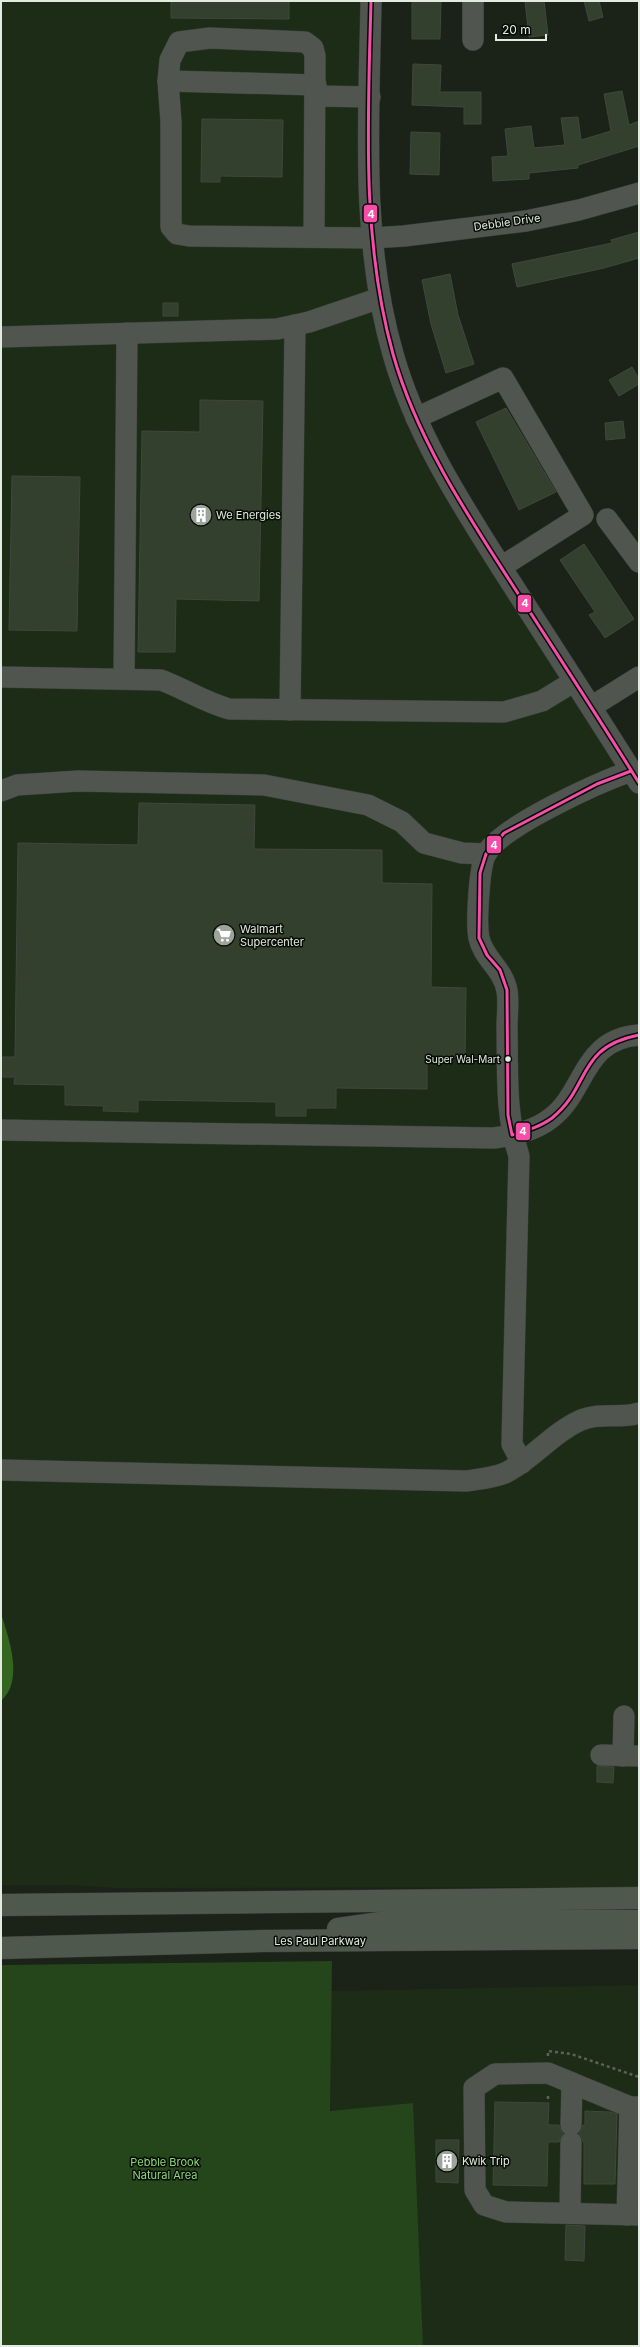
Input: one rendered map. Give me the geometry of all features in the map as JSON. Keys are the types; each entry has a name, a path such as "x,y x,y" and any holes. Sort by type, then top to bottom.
{"main road":[{"path":"1,1905 639,1898"},
{"path":"262,1941 394,1921 639,1921"},
{"name":"Les Paul Parkway","path":"1,1948 262,1941 639,1938"}],"street":[{"path":"370,1 372,238 380,298 392,353 416,418 454,491 573,682 591,707 635,777 597,784 504,833 486,854 480,873 479,938 487,955 500,970 507,990 508,1115 512,1135 519,1156 512,1444 522,1463"},
{"path":"473,1 473,40"},
{"name":"Debbie Drive","path":"316,91 315,56 313,48 305,42 210,38 179,42 170,60 168,82 171,122 171,227 177,234 188,236 372,238 526,221 579,210 639,193"},
{"path":"168,82 316,91 370,97"},
{"path":"314,237 316,91"},
{"path":"1,337 266,330 296,325 380,298"},
{"path":"290,710 295,672 298,532 296,325"},
{"path":"124,678 127,333"},
{"path":"416,418 503,378 584,515 501,567"},
{"path":"607,519 639,562"},
{"path":"1,677 124,678 161,680 178,686 197,698 229,709 482,713 513,702 542,701 573,682"},
{"path":"591,707 639,677"},
{"path":"1,791 17,785 78,781 264,785 368,805 402,822 424,843 462,853 486,854"},
{"path":"1,1130 474,1139 512,1135 534,1129 552,1118 565,1105 588,1064 602,1050 616,1041 639,1035"},
{"path":"1,1470 466,1481 504,1473 522,1463 551,1438 583,1419 606,1415 638,1415"},
{"path":"601,1755 631,1756 624,1716"},
{"path":"548,2073 634,2107 633,2215 506,2212 484,2206 475,2190 474,2088 495,2074 548,2073"},
{"path":"570,2213 572,2083"}],"shaded area":[{"path":"1,1 370,1 369,195 406,402 639,786 639,1887 118,1888 69,1885 1,1885"},
{"path":"1,1613 13,1658 13,1670 12,1682 8,1692 1,1701"},
{"path":"639,1985 639,2346 327,2346 331,1991"}],"green space":[{"name":"Pebble Brook Natural Area","path":"332,1961 330,2111 413,2103 423,2346 1,2346 1,1965"}],"building":[{"path":"171,1 289,1 289,19 171,18"},
{"path":"412,1 441,1 440,39 412,39"},
{"path":"525,1 544,1 548,35 529,37"},
{"path":"584,1 599,1 603,17 589,21"},
{"path":"413,64 441,65 440,92 481,92 481,124 464,124 464,107 412,105"},
{"path":"622,91 629,125 639,121 639,146 578,165 578,168 529,173 529,179 493,181 492,157 508,156 505,129 531,126 534,148 565,145 561,118 578,117 581,140 611,131 604,94"},
{"path":"202,119 283,120 282,177 220,176 220,182 201,182"},
{"path":"411,132 440,133 439,175 410,174"},
{"path":"639,232 639,258 604,268 517,287 512,264 612,243 611,240"},
{"path":"450,274 458,315 474,364 446,373 431,324 422,280"},
{"path":"163,303 178,303 178,316 163,316"},
{"path":"632,367 639,379 639,384 619,396 609,380"},
{"name":"We Energies","path":"200,400 263,401 259,601 176,599 175,652 138,652 142,431 200,432"},
{"path":"506,408 556,492 519,510 476,422"},
{"path":"623,421 625,438 606,440 605,423"},
{"path":"12,476 80,477 77,631 9,630"},
{"path":"584,544 634,619 605,638 589,615 595,612 560,560"},
{"name":"Walmart Supercenter","path":"139,803 255,805 254,849 382,850 382,883 432,884 431,987 466,988 465,1057 427,1057 427,1089 336,1088 336,1108 306,1108 306,1116 276,1116 276,1102 138,1100 138,1112 103,1111 104,1106 65,1105 65,1085 14,1084 15,1077 1,1077 1,1057 15,1057 18,843 138,845"},
{"path":"597,1766 614,1767 613,1783 597,1782"},
{"name":"Kwik Trip","path":"495,2102 549,2103 548,2125 559,2125 563,2134 559,2142 548,2142 547,2186 493,2185"},
{"path":"585,2111 610,2112 617,2114 615,2184 584,2184 584,2143 579,2133 583,2125 585,2125"},
{"name":"Kwik Trip","path":"436,2140 459,2140 458,2183 436,2182"},
{"path":"566,2225 585,2226 584,2261 565,2260"}],"transit line":[{"name":"4","path":"371,1 368,134 371,223 383,311 393,354 403,384 428,443 459,500 639,783"},
{"name":"4","path":"631,771 597,784 504,833 486,854 480,873 479,938 487,955 500,970 507,990 508,1115 512,1135 537,1126 552,1118 573,1094 586,1069 594,1058 604,1049 619,1041 639,1035"}],"place":[{"name":"We Energies","path":"201,515"},
{"name":"Walmart Supercenter","path":"224,935"},
{"name":"Super Wal-Mart","path":"508,1059"},
{"name":"Kwik Trip","path":"447,2161"}]}
